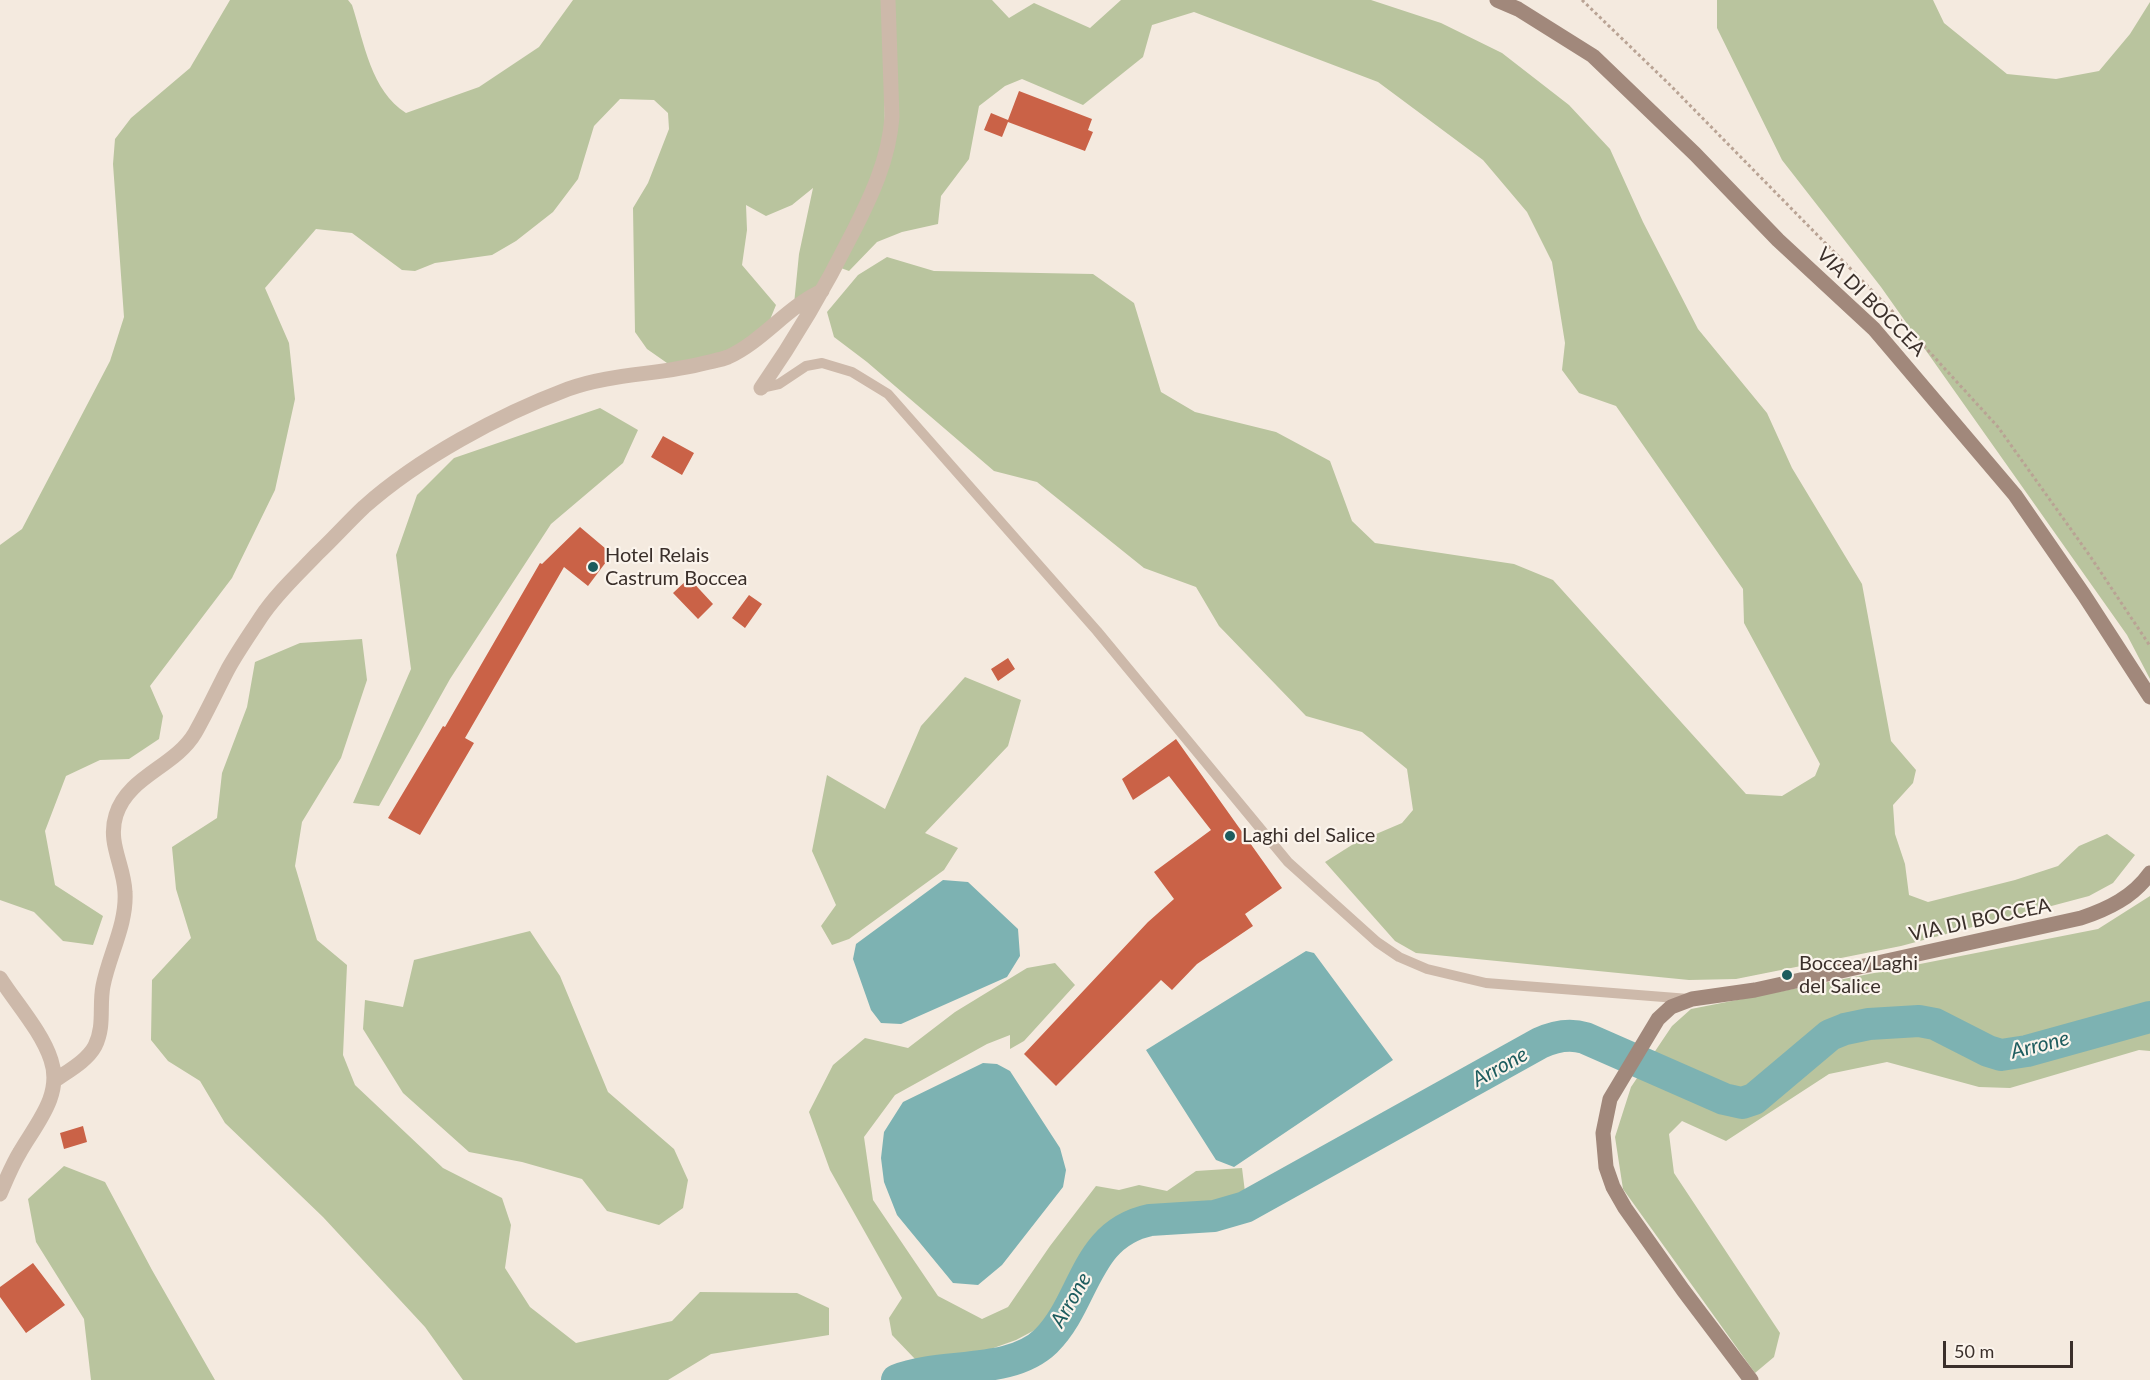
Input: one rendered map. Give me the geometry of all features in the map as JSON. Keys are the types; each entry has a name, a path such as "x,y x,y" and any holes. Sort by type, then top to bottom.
{"street":[{"path":"761,388 787,351 822,291 866,205 884,161 891,136 892,117 888,0"},
{"name":"VIA DI BOCCEA","path":"1497,0 1518,9 1593,56 1695,154 1778,240 1874,329 2015,495 2084,595 2150,697"},
{"path":"54,1081 88,1056 99,1035 103,1016 103,987 123,913 125,891 114,847 113,829 117,813 140,782 184,748 194,735 229,666 263,614 295,577 362,509 423,461 497,421 570,389 605,379 684,369 727,357 777,323 806,299 822,291"},
{"name":"VIA DI BOCCEA","path":"1751,1380 1625,1208 1612,1186 1606,1167 1602,1139 1605,1117 1613,1092 1658,1019 1671,1007 1692,999 1755,990 2065,923 2100,912 2118,903 2150,873"},
{"path":"0,978 48,1052 52,1062 54,1081 53,1090 40,1120 18,1154 0,1194"}],"lane":[{"path":"761,388 779,384 806,366 822,363 852,372 888,394 1097,631 1288,862 1377,942 1399,957 1448,976 1486,983 1692,999"}],"green space":[{"path":"230,0 348,0 352,5 370,65 377,79 394,104 406,113 479,87 539,47 573,0 883,0 885,133 872,179 806,313 793,314 799,254 813,188 792,205 766,216 746,205 747,230 742,265 776,305 765,332 702,363 667,363 647,349 635,332 633,208 648,183 669,129 668,113 654,100 620,99 594,126 578,179 553,212 516,241 492,255 435,263 415,271 402,270 352,233 316,229 265,288 289,343 295,399 275,490 232,578 150,686 163,716 159,739 129,759 100,760 66,776 45,831 55,885 103,916 93,945 63,941 34,912 0,900 0,545 22,529 110,361 124,317 113,164 115,139 131,118 190,68"},
{"path":"892,0 992,0 1009,18 1034,3 1090,28 1121,0 1371,0 1441,23 1502,53 1569,105 1610,149 1643,222 1698,329 1767,413 1792,468 1862,584 1891,741 1916,770 1913,783 1893,805 1895,834 1905,864 1909,895 1928,902 2015,880 2058,866 2079,846 2107,834 2135,855 2113,883 2089,896 1901,946 1736,979 1689,980 1416,953 1395,941 1325,862 1355,843 1402,823 1413,810 1407,769 1362,732 1306,716 1219,626 1196,587 1144,568 1037,482 994,471 867,362 834,337 827,312 858,275 887,257 934,271 1093,274 1134,303 1161,392 1195,412 1276,432 1330,461 1352,521 1375,543 1514,564 1553,580 1746,794 1782,796 1815,776 1820,764 1744,623 1743,589 1616,406 1579,393 1562,370 1565,343 1552,262 1527,212 1483,160 1378,82 1194,12 1152,25 1143,57 1083,105 1022,79 1005,86 979,106 969,159 941,196 938,224 902,232 877,242 849,271 841,268 886,166"},
{"path":"1717,0 1933,0 1944,23 2007,74 2056,79 2099,71 2130,34 2150,2 2150,679 2127,635 1881,287 1782,160 1717,28"},
{"path":"600,408 638,430 623,463 551,524 450,679 379,806 353,803 411,669 396,555 417,495 454,458"},
{"path":"362,639 367,680 341,758 302,822 295,866 317,940 347,965 343,1055 355,1085 443,1168 502,1198 511,1225 505,1268 530,1307 576,1343 672,1321 700,1292 797,1293 829,1308 829,1335 711,1354 668,1380 463,1380 425,1327 323,1217 225,1123 200,1081 168,1061 151,1040 152,980 191,938 176,889 172,847 217,818 222,773 247,707 255,662 300,643"},
{"path":"965,677 1021,700 1008,746 925,833 958,848 944,870 849,939 832,945 821,926 836,905 812,851 827,775 885,809 921,726"},
{"path":"2150,896 2150,1051 2139,1050 2010,1088 1979,1087 1887,1062 1829,1074 1726,1141 1682,1121 1669,1134 1674,1173 1780,1333 1774,1357 1755,1373 1623,1189 1615,1137 1631,1087 1672,1026 1691,1009 2098,929"},
{"path":"530,931 560,976 608,1092 674,1149 688,1180 683,1208 659,1225 607,1211 582,1179 522,1162 469,1152 403,1093 363,1029 365,1000 403,1007 414,960"},
{"path":"1055,963 1075,985 1024,1041 1010,1049 1010,1035 987,1044 895,1095 864,1137 873,1200 938,1296 982,1319 1008,1307 1050,1246 1096,1186 1119,1190 1139,1185 1167,1191 1196,1171 1242,1168 1245,1192 1217,1206 1155,1212 1106,1231 1050,1322 1016,1340 957,1361 915,1359 892,1335 889,1318 902,1298 830,1170 809,1112 833,1065 865,1038 908,1048 955,1012 1027,968"},
{"path":"64,1166 105,1182 215,1380 91,1380 84,1319 36,1242 28,1199"}],"water":[{"path":"943,880 968,882 1018,929 1020,956 1007,977 901,1024 881,1023 871,1010 853,959 856,944"},
{"path":"1306,951 1314,953 1393,1060 1234,1167 1216,1160 1146,1050"},
{"path":"983,1063 997,1064 1010,1071 1060,1148 1066,1170 1063,1187 1002,1265 978,1285 953,1283 897,1215 884,1182 881,1158 884,1132 903,1102"}],"building":[{"path":"1019,91 1092,119 1088,130 1093,132 1085,151 1008,122 1002,137 984,130 991,113 1008,120"},
{"path":"663,436 694,453 682,475 651,457"},
{"path":"580,527 612,554 588,586 564,567 465,738 474,743 420,835 388,818 443,726 445,727 540,563 542,564"},
{"path":"689,578 713,604 698,619 673,593"},
{"path":"749,595 762,604 745,628 732,618"},
{"path":"1008,658 1015,669 998,681 991,669"},
{"path":"1176,739 1282,888 1245,914 1253,926 1197,964 1172,990 1161,980 1056,1086 1024,1054 1148,922 1174,899 1154,872 1211,830 1169,776 1133,800 1122,779"},
{"path":"83,1126 87,1142 64,1149 60,1133"},
{"path":"33,1263 65,1305 26,1333 0,1297 0,1287"}],"waterway":[{"name":"Arrone","path":"897,1380 934,1371 995,1364 1031,1352 1046,1341 1059,1325 1099,1254 1112,1239 1128,1228 1150,1220 1214,1216 1245,1207 1551,1039 1562,1036 1585,1038 1724,1099 1742,1103 1754,1099 1830,1035 1845,1029 1869,1024 1919,1021 1935,1024 1988,1051 2001,1055 2027,1051 2150,1017"}],"place":[{"name":"Hotel Relais Castrum Boccea","path":"593,567"},
{"name":"Laghi del Salice","path":"1230,836"},
{"name":"Boccea/Laghi del Salice","path":"1787,975"}]}
